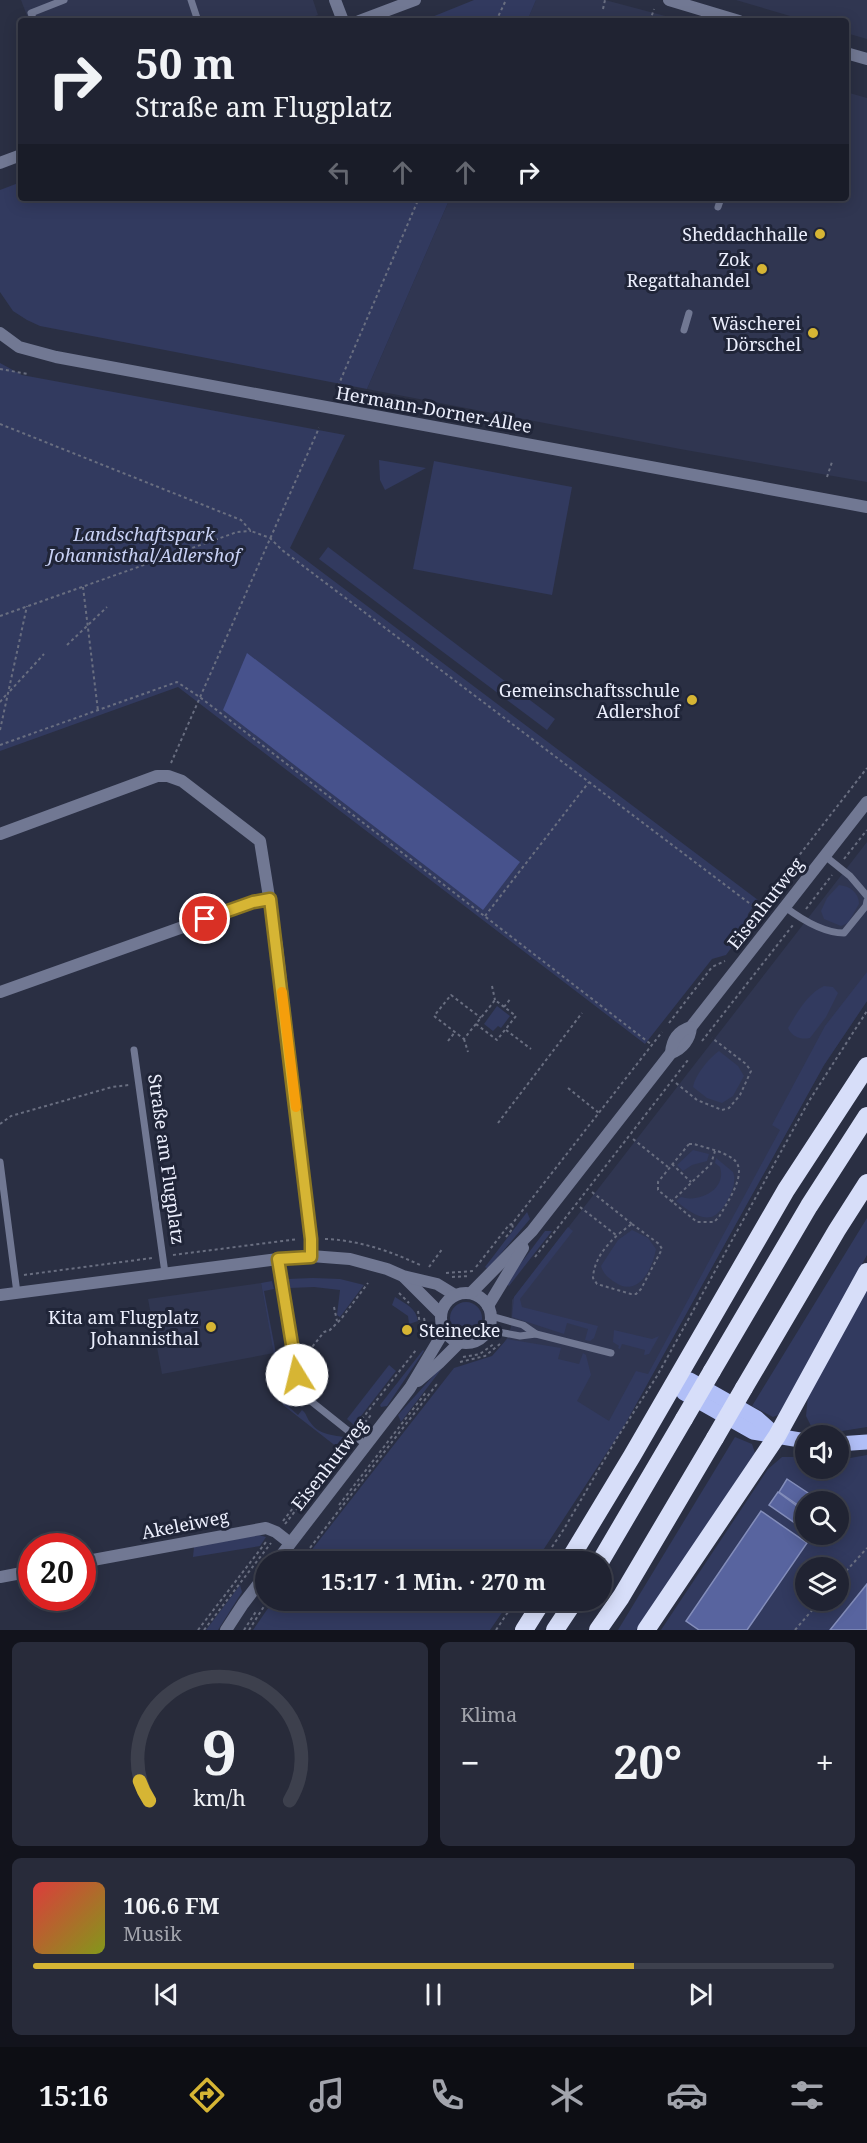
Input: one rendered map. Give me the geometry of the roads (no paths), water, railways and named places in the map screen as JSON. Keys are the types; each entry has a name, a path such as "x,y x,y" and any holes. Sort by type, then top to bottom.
{"highway":[{"path":"575,1551 786,1190 867,1066"},
{"path":"606,1551 797,1227 867,1116"},
{"path":"598,1630 621,1597 867,1183"},
{"path":"646,1630 777,1436 867,1272"},
{"path":"524,1630 536,1611"},
{"path":"555,1630 568,1611"}],"main road":[{"path":"676,1381 690,1380 757,1418 777,1436 795,1439"},
{"path":"849,1443 867,1442"}],"street":[{"path":"335,0 342,18"},
{"path":"367,18 415,0"},
{"path":"669,0 729,18"},
{"path":"849,54 867,59"},
{"path":"0,163 18,156"},
{"name":"Hermann-Dorner-Allee","path":"0,333 19,347 56,357 867,507"},
{"path":"0,834 157,776 168,776 182,781 260,840 270,899 311,1257"},
{"name":"Eisenhutweg","path":"471,1293 532,1231 671,1053 671,1043 682,1029 691,1027 867,801"},
{"path":"0,992 253,902 270,899"},
{"name":"Eisenhutweg","path":"410,1388 459,1342 465,1344 478,1340 488,1330 490,1311 532,1231"},
{"name":"Straße am Flugplatz","path":"0,1295 278,1259 311,1257 350,1259 437,1284 455,1295"},
{"name":"Straße am Flugplatz","path":"403,1276 440,1313"},
{"path":"459,1342 453,1340 444,1331 440,1319 440,1313 448,1299 455,1295 471,1293 478,1296 490,1311"},
{"name":"Eisenhutweg","path":"284,1551 410,1388 444,1331"},
{"name":"Akeleiweg","path":"96,1559 266,1528 290,1543"},
{"path":"0,1576 18,1573"},
{"path":"226,1630 255,1588"}],"lane":[{"path":"33,18 31,13 64,0"},
{"path":"191,0 197,18"},
{"path":"718,207 720,201"},
{"path":"684,330 688,313"},
{"path":"825,856 839,866 867,896"},
{"path":"785,907 798,918 838,933 844,933 866,906 867,901"},
{"name":"Straße am Flugplatz","path":"134,1050 165,1273"},
{"path":"0,1162 17,1293"},
{"path":"278,1259 300,1388 307,1398 366,1445"},
{"path":"490,1311 523,1325 536,1334 612,1353"},
{"path":"488,1330 520,1336 536,1334"}],"place":[{"name":"Sheddachhalle","path":"820,234"},
{"name":"Zok Regattahandel","path":"762,269"},
{"name":"Wäscherei Dörschel","path":"813,333"},
{"name":"Gemeinschaftsschule Adlershof","path":"692,700"},
{"name":"Kita am Flugplatz Johannisthal","path":"211,1327"},
{"name":"Steinecke","path":"407,1330"}],"park label":[{"name":"Landschaftspark Johannisthal/Adlershof","path":"144,544"}]}
